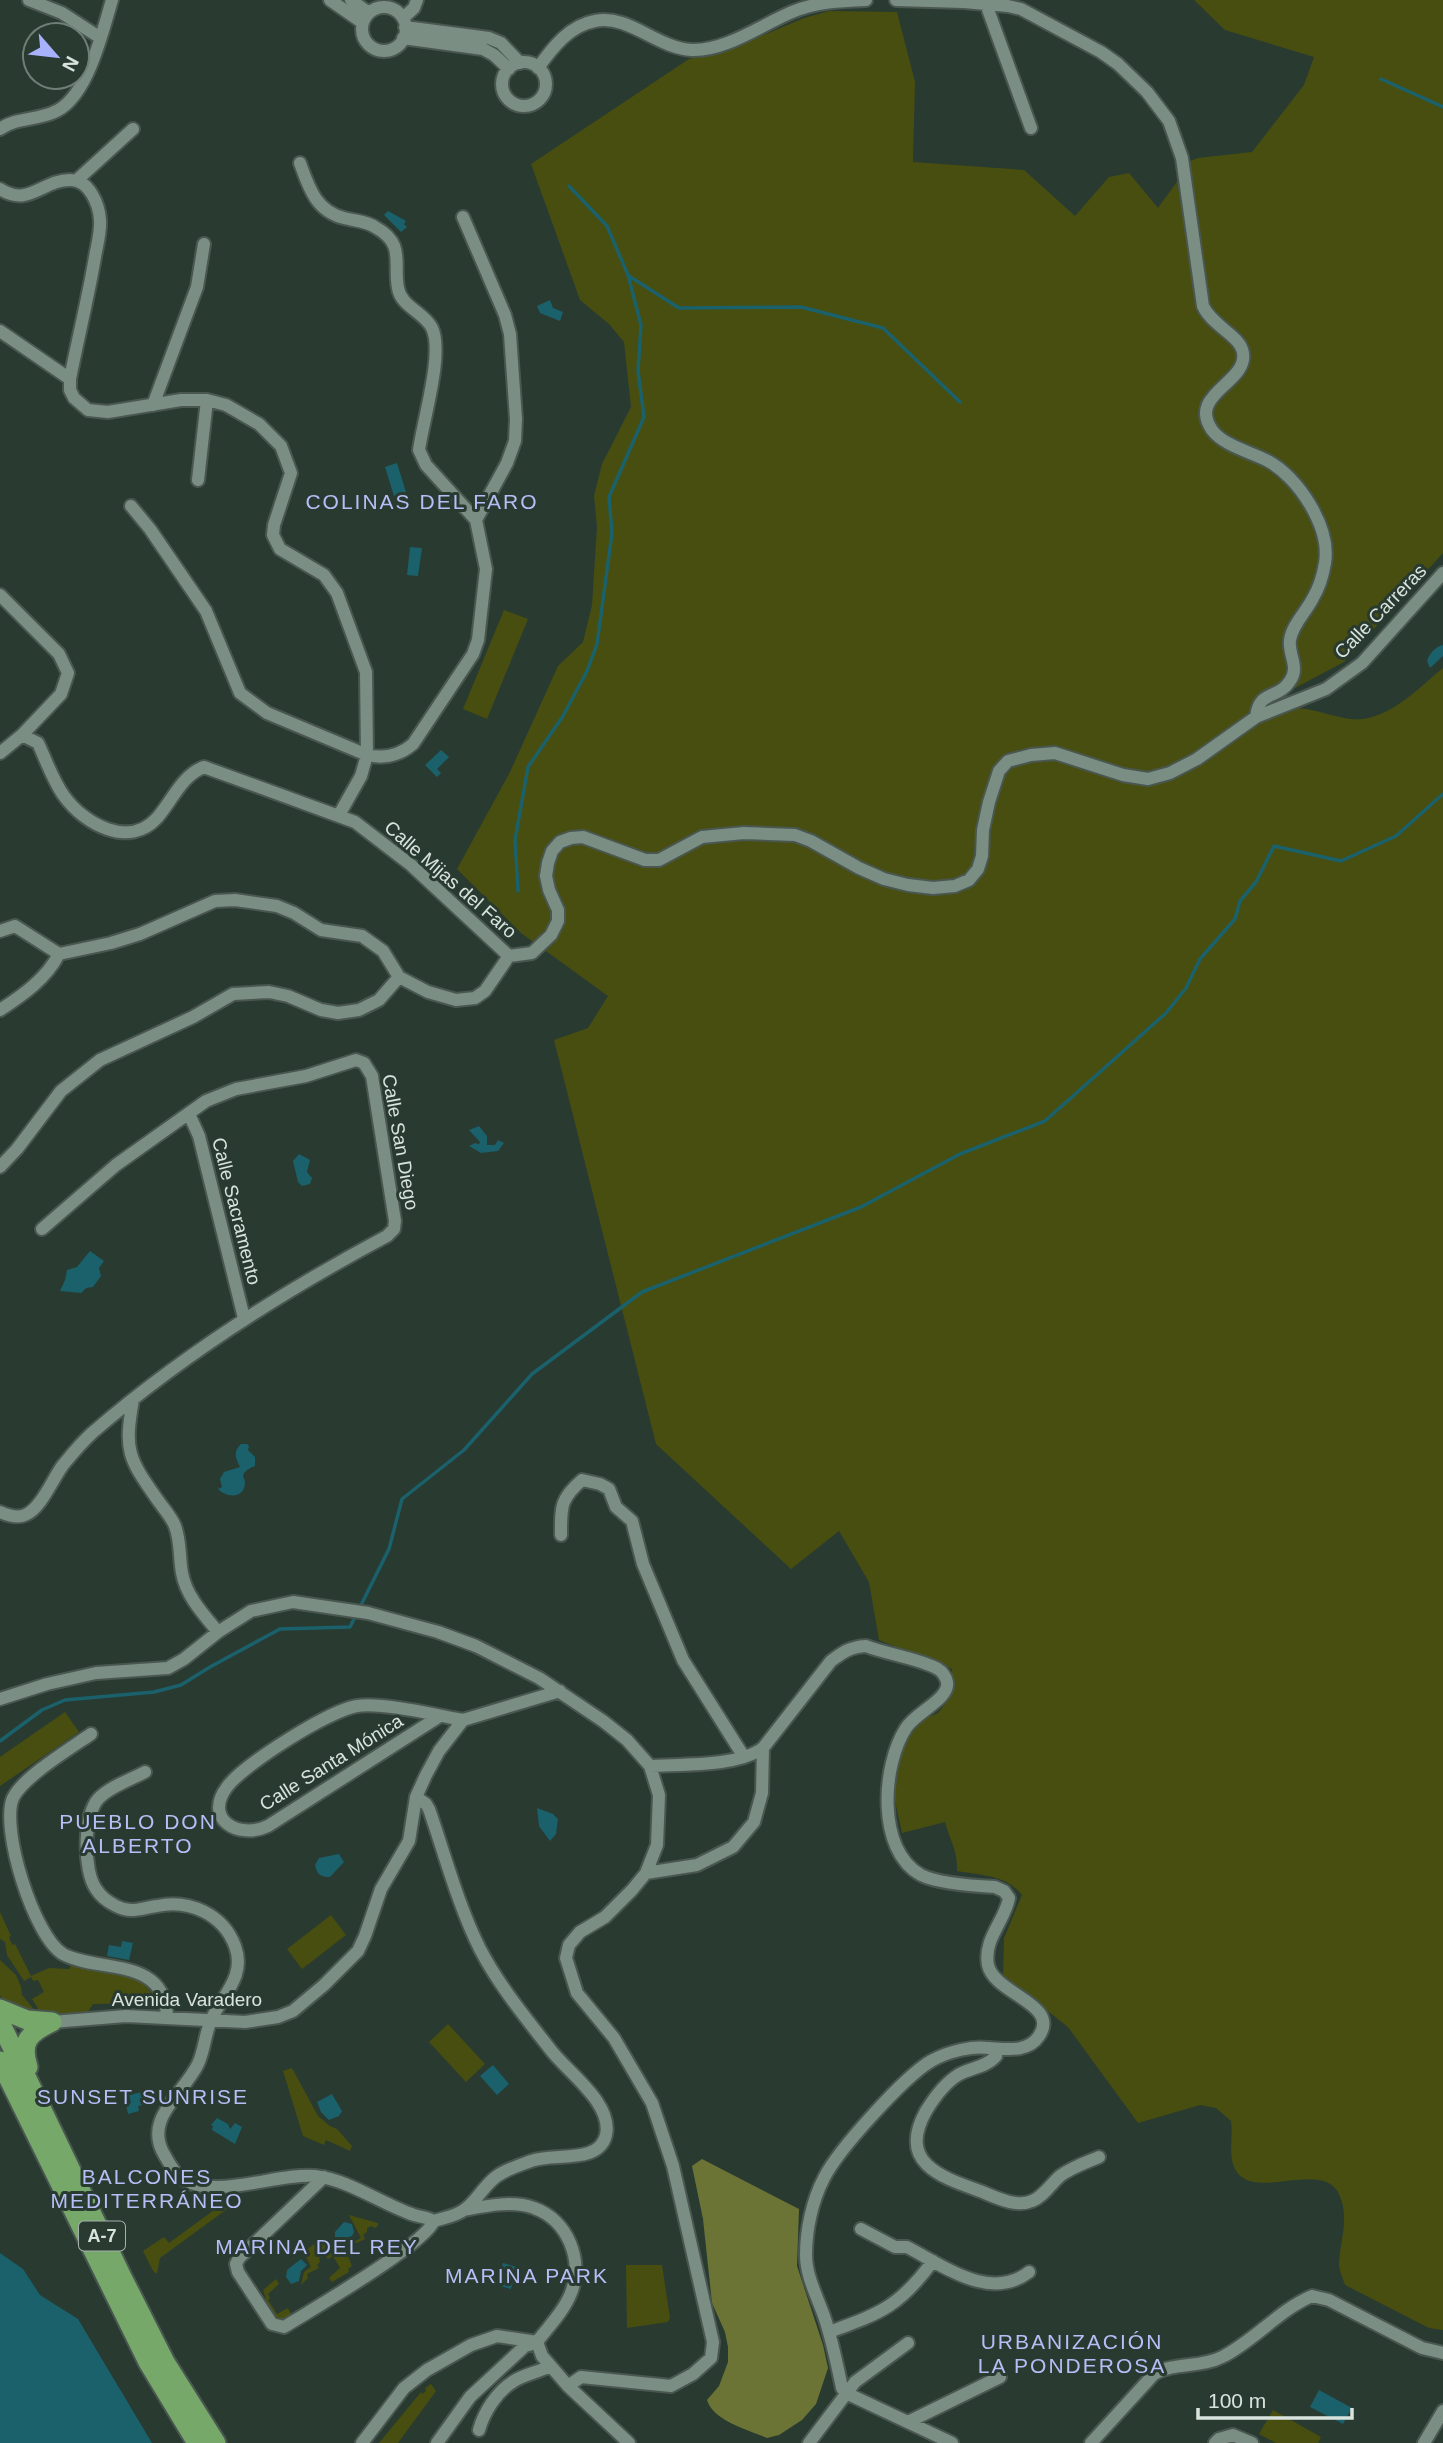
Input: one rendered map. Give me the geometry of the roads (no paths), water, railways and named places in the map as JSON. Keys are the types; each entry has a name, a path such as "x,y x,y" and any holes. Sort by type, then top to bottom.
{"highway":[{"path":"0,2008 27,2020 52,2022"},
{"name":"A-7","path":"0,2022 122,2277 166,2362 216,2443"},
{"path":"36,2095 25,2056 25,2044 35,2032 52,2022"},
{"name":"A-7","path":"0,2061 148,2362 197,2443"}],"street":[{"path":"29,0 62,13 99,37"},
{"path":"0,129 10,123 53,113 74,98 82,88 111,0"},
{"path":"330,0 366,18"},
{"path":"351,0 366,18"},
{"path":"404,27 399,13 387,7 380,7 366,18 362,33 365,40 376,49 391,49 404,27 417,0"},
{"path":"538,68 564,37 594,21 613,20 629,25 654,40 693,50 713,47 794,11 822,2 866,0"},
{"path":"0,931 15,926 59,954 140,934 215,901 234,900 277,906 294,913 320,930 362,936 383,951 399,977 442,997 456,1000 475,998 485,991 509,956 532,953 551,935 558,921 558,910 546,876 552,851 560,842 583,837 645,860 659,860 702,837 744,833 795,835 884,879 908,886 955,886 969,880 978,869 989,802 999,771 1008,761 1055,753 1123,775 1148,779 1170,773 1197,759 1256,717 1257,705 1261,700 1282,690 1291,681 1295,665 1289,641 1314,598 1326,561 1325,546 1317,520 1292,478 1275,465 1216,435 1208,422 1207,407 1210,400 1240,369 1244,353 1235,339 1207,316 1203,306 1182,158 1177,137 1158,104 1118,64 1101,52 1021,9 986,4 896,0"},
{"path":"986,4 1031,128"},
{"path":"404,27 489,37 501,43 514,66"},
{"path":"532,64 544,74 546,88 540,100 527,106 514,103 504,94 503,79 514,66 532,64"},
{"path":"0,189 14,196 23,196 56,183 77,180 132,129"},
{"path":"131,506 206,611 240,694 267,713 367,755 391,756 403,752 412,744 473,654 481,614 485,569 476,520 426,465 419,450 437,350 436,339 424,317 399,294 396,251 392,242 376,227 341,218 322,208 313,196 300,163"},
{"path":"77,180 94,197 101,223 70,379 70,390 74,398 88,410 97,413 181,400 207,400 226,405 259,424 282,446 291,473 273,535 281,549 324,575 337,593 366,672 367,755 361,776 340,815"},
{"path":"463,217 505,315 510,334 516,419 515,441 507,463 476,520"},
{"path":"153,405 197,287 204,244"},
{"path":"0,331 70,379"},
{"path":"198,480 207,400"},
{"name":"Calle Carreras","path":"1256,717 1326,689 1362,663 1443,573"},
{"path":"0,595 59,654 68,673 61,694 22,735 0,753"},
{"name":"Calle Mijas del Faro","path":"22,735 32,737 38,743 63,795 75,808 87,819 117,832 143,829 155,820 188,776 204,767 340,815 355,822 411,865 509,956"},
{"path":"0,1010 25,993 51,968 59,954"},
{"path":"0,1167 61,1091 100,1060 193,1017 233,994 269,992 288,996 321,1010 349,1012 379,1000 399,977"},
{"name":"Calle San Diego","path":"0,1512 25,1516 36,1507 78,1447 133,1400 244,1318 387,1236 394,1229 395,1221 372,1076 364,1063 356,1060 306,1076 236,1089 206,1101 116,1165 42,1229"},
{"name":"Calle Sacramento","path":"190,1114 199,1136 244,1318"},
{"path":"133,1400 127,1435 129,1450 146,1483 174,1523 180,1543 182,1575 195,1605 218,1632"},
{"path":"561,1535 561,1503 570,1491 582,1480 609,1489 616,1507 632,1521 643,1564 683,1660 744,1757"},
{"path":"0,1699 47,1684 96,1673 167,1668 251,1611 293,1602 368,1612 476,1646 539,1678 603,1721 627,1740 649,1766 659,1795 660,1819 657,1845 646,1872 605,1917 580,1932 569,1945 566,1958 577,1993 614,2038 652,2103 673,2166 713,2342 711,2358 694,2374 671,2386 580,2377 568,2386"},
{"path":"649,1766 715,1762 753,1755 763,1748 831,1661 844,1650 853,1647 866,1646 938,1669 944,1674 947,1688 942,1697 915,1716 900,1740 888,1777 887,1799 896,1845 903,1860 923,1876 995,1887 1004,1891 1009,1898 988,1948 987,1961 990,1971 1002,1985 1044,2016 1044,2026 1040,2036 1024,2048 989,2048 945,2055 921,2068 831,2165 812,2211 806,2256 807,2267 829,2332 842,2388 846,2393 952,2443"},
{"path":"463,1720 560,1692"},
{"name":"Calle Santa Mónica","path":"440,1716 268,1826 246,1832 227,1825 222,1819 220,1800 235,1778 296,1734 342,1712 357,1706 372,1706 440,1716 463,1720"},
{"name":"Avenida Varadero","path":"52,2022 126,2016 167,2016 245,2022 285,2015 310,1998 348,1963 365,1936 381,1889 408,1841 416,1797 439,1751 463,1720"},
{"path":"91,1734 20,1787 12,1799 10,1815 15,1857 32,1908 54,1948 74,1958 131,1969 145,1976 163,1998 167,2016"},
{"path":"646,1872 697,1865 733,1847 754,1822 762,1793 763,1748"},
{"path":"145,1772 110,1790 91,1809 87,1842 90,1878 95,1889 103,1898 126,1910 140,1911 167,1905 190,1906 206,1912 225,1929 237,1954 238,1970 233,1985 211,2020 197,2065 157,2126 160,2148 178,2176 191,2184 209,2187 301,2175 324,2177 434,2221"},
{"path":"416,1797 429,1809 467,1920 481,1950 551,2050 597,2101 606,2123 603,2142 593,2152 544,2157 506,2171 484,2187 464,2210"},
{"path":"989,2048 995,2052 994,2059 958,2076 939,2093 925,2114 919,2129 918,2143 921,2158 928,2167 939,2176 970,2188 1003,2200 1023,2203 1032,2202 1072,2167 1098,2157"},
{"path":"324,2177 239,2258 236,2264 238,2272 272,2324 284,2327 388,2260 431,2228 434,2221 464,2210 488,2206 533,2208 555,2223 571,2244 577,2264 571,2293 564,2307 534,2345 525,2346 470,2397 437,2443"},
{"path":"414,2215 412,2227 417,2238"},
{"path":"861,2229 895,2247 907,2247 982,2283 1009,2283 1029,2272"},
{"path":"829,2332 875,2315 893,2305 914,2286 933,2261"},
{"path":"1091,2443 1154,2374 1162,2370 1216,2360 1305,2299 1320,2296 1422,2348 1443,2353"},
{"path":"362,2443 404,2388 427,2370 471,2345 497,2336 537,2342"},
{"path":"537,2342 542,2356 568,2386 629,2443"},
{"path":"809,2443 855,2382 908,2343"},
{"path":"479,2430 482,2420 501,2391 515,2380 550,2366"},
{"path":"908,2423 1000,2377"},
{"path":"1424,2443 1443,2411"},
{"path":"1216,2443 1219,2439 1233,2435 1252,2443"}],"water":[{"path":"388,211 406,221 404,224 407,227 401,232 384,215"},
{"path":"550,300 553,308 563,312 560,321 540,313 537,306"},
{"path":"397,463 406,492 394,496 385,467"},
{"path":"410,547 422,548 418,576 407,575"},
{"path":"1443,645 1443,656 1430,668 1427,661 1429,656"},
{"path":"441,750 449,757 437,769 441,773 437,777 425,765"},
{"path":"479,1126 487,1136 487,1145 495,1145 498,1140 504,1143 498,1151 481,1153 469,1146 480,1142 469,1130"},
{"path":"299,1154 310,1160 307,1172 312,1178 310,1184 302,1186 298,1182 293,1161"},
{"path":"90,1251 104,1261 99,1268 101,1276 93,1287 86,1288 81,1293 60,1291 67,1270 77,1267"},
{"path":"241,1444 249,1446 248,1450 255,1457 255,1466 243,1476 245,1483 242,1492 230,1495 218,1489 222,1487 220,1479 224,1472 240,1467 236,1455"},
{"path":"537,1808 553,1814 558,1819 556,1834 550,1841 539,1826"},
{"path":"339,1854 344,1862 330,1877 318,1873 315,1865 319,1858"},
{"path":"122,1941 133,1943 129,1960 107,1956 109,1945 121,1947"},
{"path":"493,2065 509,2084 497,2095 480,2076"},
{"path":"155,2089 158,2102 138,2106 139,2111 128,2114 126,2105 131,2103 129,2095"},
{"path":"332,2094 342,2111 339,2116 329,2120 321,2112 317,2102"},
{"path":"217,2118 228,2124 230,2129 235,2123 242,2127 235,2144 212,2130 211,2125"},
{"path":"344,2222 352,2224 354,2232 346,2238 345,2244 339,2246 335,2241 335,2232"},
{"path":"0,2253 23,2269 40,2295 78,2319 152,2443 0,2443"},
{"path":"301,2259 307,2265 301,2271 299,2281 291,2284 286,2277 287,2270"},
{"path":"503,2263 517,2267 511,2289 497,2285"},
{"path":"1319,2390 1352,2408 1343,2424 1310,2407"}],"waterway":[{"path":"1381,79 1443,107"},
{"path":"518,891 515,840 528,767 563,716 587,671 597,644 612,533 609,497 644,417 638,371 641,325 628,275 607,226 569,186"},
{"path":"629,276 679,308 801,307 883,328 960,402"},
{"path":"362,1603 389,1549 402,1499 464,1450 532,1374 642,1292 861,1207 960,1154 1045,1121 1166,1013 1186,988 1200,959 1235,919 1240,901 1256,882 1274,846 1341,861 1396,836 1443,794"},
{"path":"0,1741 42,1710 65,1700 154,1692 181,1685 280,1629 350,1627 354,1619"}],"district":[{"name":"COLINAS DEL FARO","path":"422,502"},
{"name":"PUEBLO DON ALBERTO","path":"138,1834"},
{"name":"SUNSET SUNRISE","path":"143,2097"},
{"name":"BALCONES MEDITERRÁNEO","path":"147,2189"},
{"name":"MARINA DEL REY","path":"317,2247"},
{"name":"MARINA PARK","path":"527,2276"},
{"name":"URBANIZACIÓN LA PONDEROSA","path":"1072,2354"}]}
